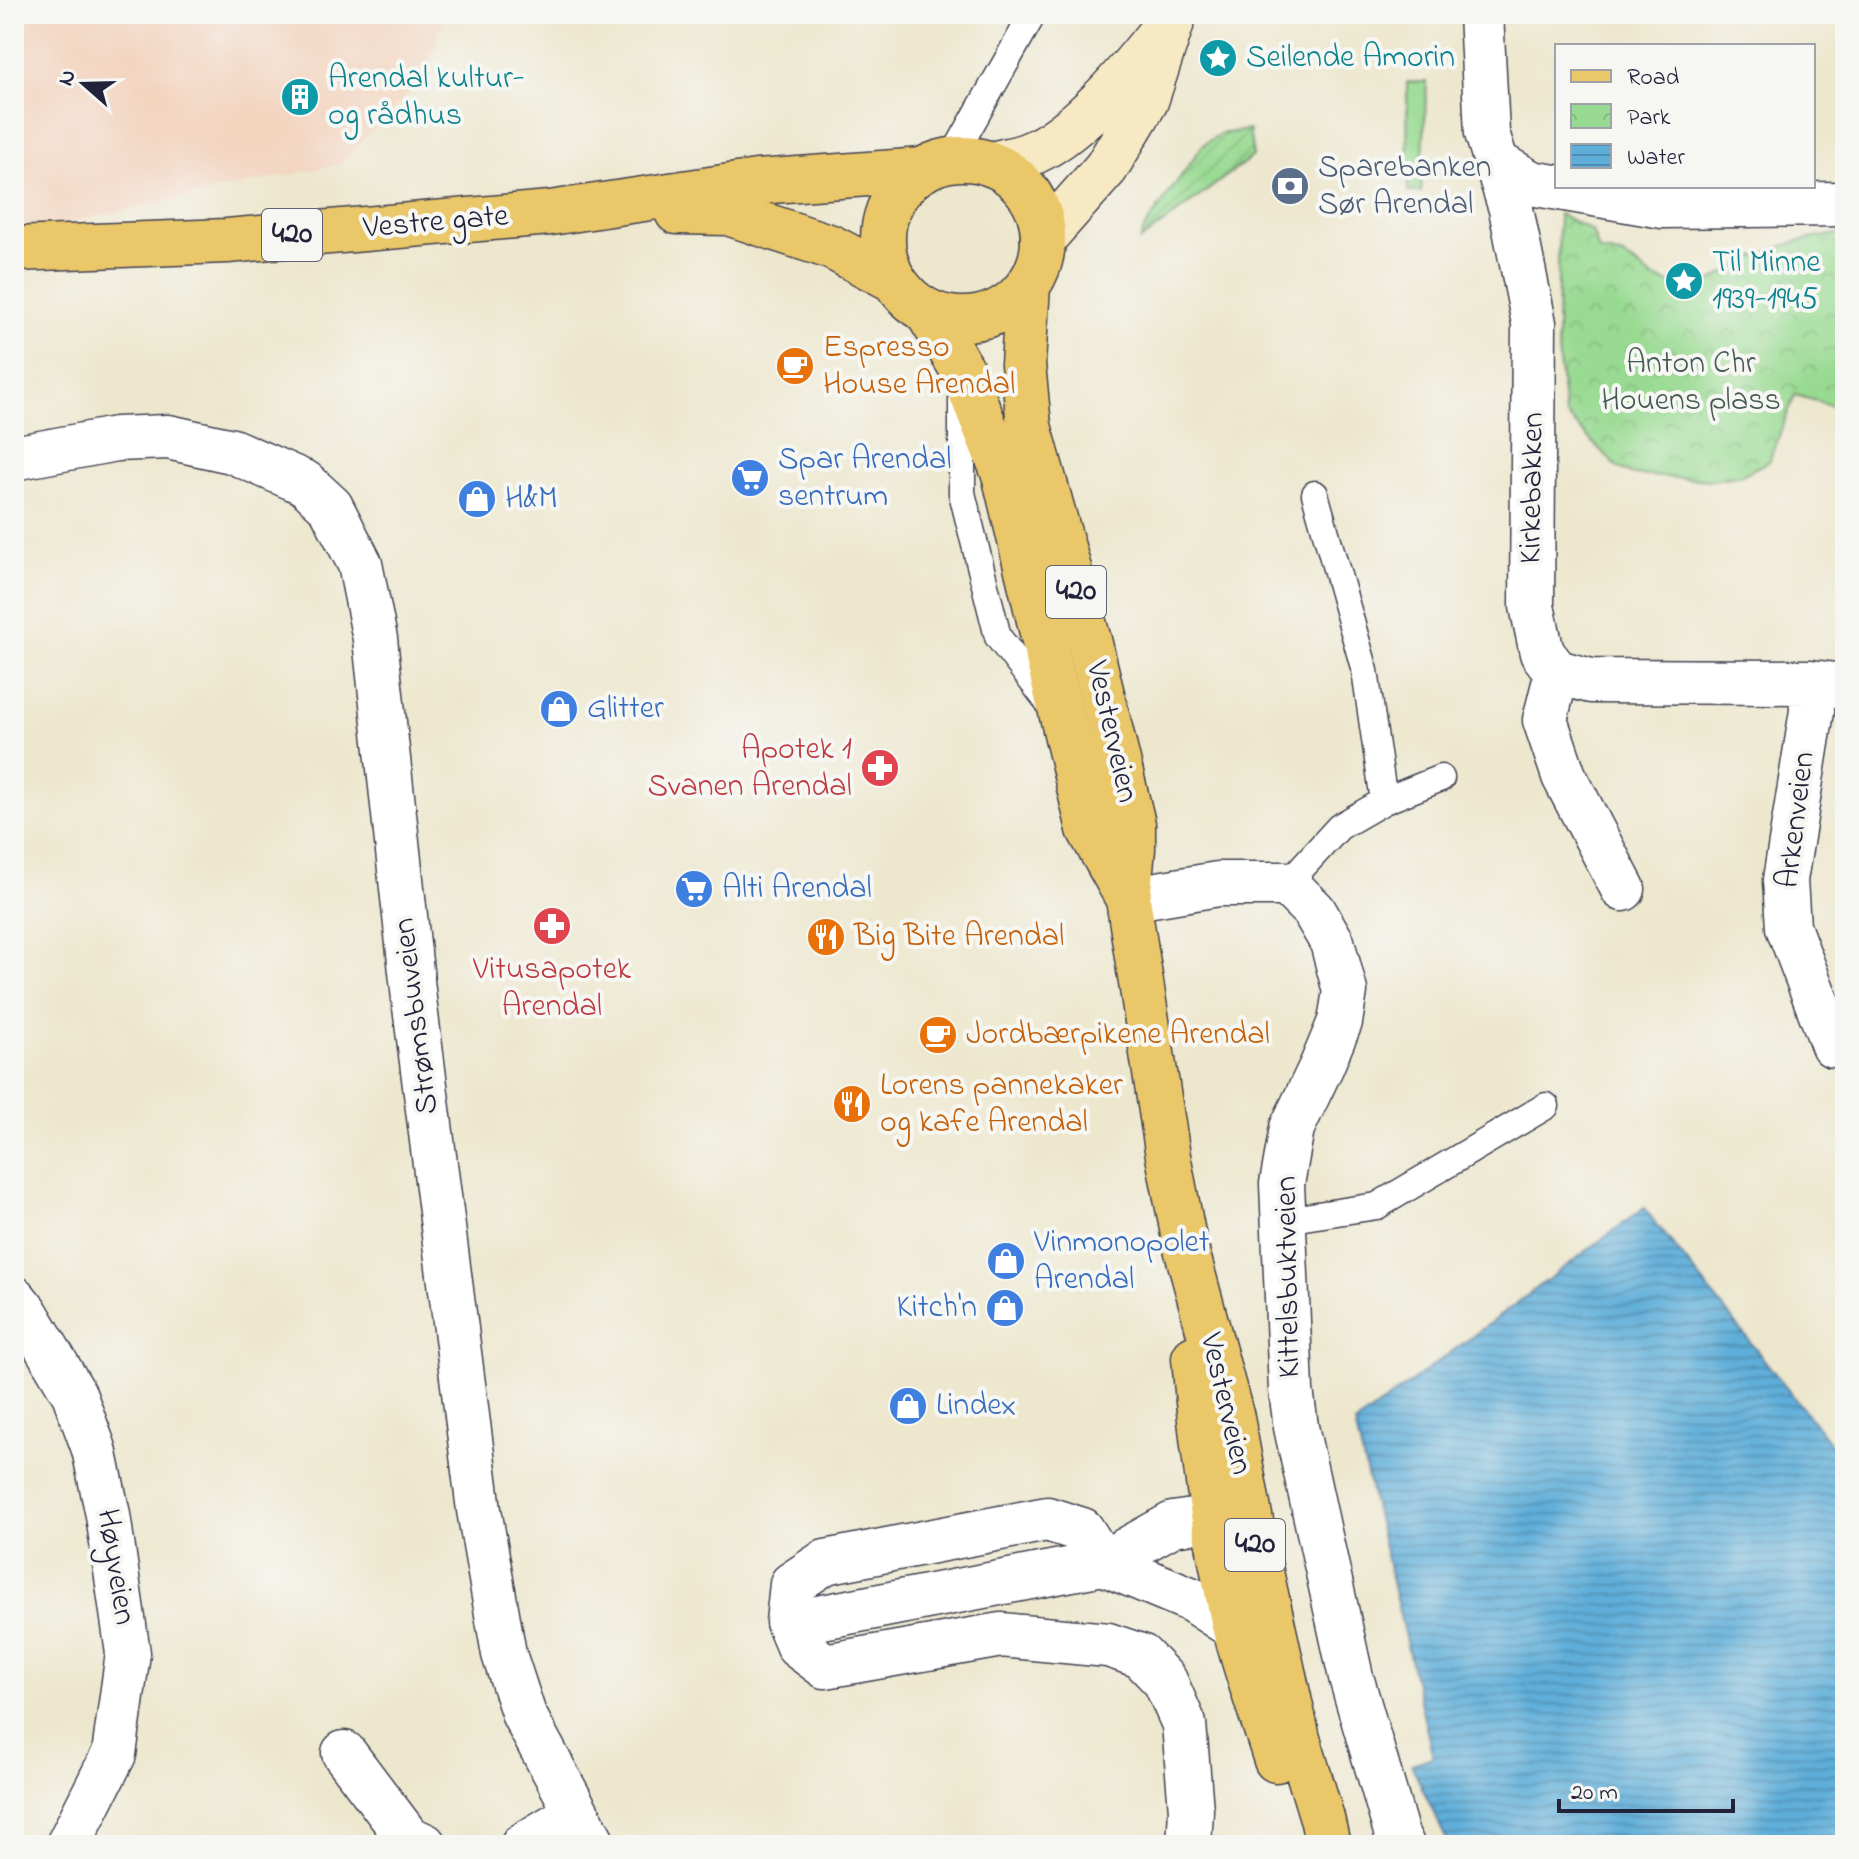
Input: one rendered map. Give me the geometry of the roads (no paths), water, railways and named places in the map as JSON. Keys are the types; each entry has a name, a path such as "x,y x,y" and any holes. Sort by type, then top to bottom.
{"main road":[{"name":"Vestre gate","path":"14,249 227,241 570,211 757,182 955,165"},
{"path":"894,280 885,257 883,231 890,207 903,185 955,165 1013,176 1029,193 1039,215 1043,239"},
{"name":"Vestre gate","path":"570,211 728,213 831,247 894,280"},
{"name":"420","path":"894,280 909,298 927,312 949,318 972,319 994,314 1013,302 1028,285 1040,263 1043,239"},
{"name":"Vesterveien","path":"1028,285 1023,364 1029,426 1090,644 1133,824 1128,899 1168,1156 1185,1244 1232,1418 1257,1554 1298,1739 1328,1845"},
{"name":"Vesterveien","path":"927,312 962,369 1004,474 1089,829 1128,899"},
{"name":"Vesterveien","path":"1185,1244 1197,1398 1213,1518 1235,1628 1299,1830 1307,1845"}],"street":[{"name":"Kirkebakken","path":"1481,14 1487,133 1511,209 1534,323 1532,606 1542,653 1557,672"},
{"path":"955,165 1029,154 1069,131 1131,68 1174,15"},
{"path":"1043,239 1106,168 1146,101 1174,15"},
{"path":"1497,163 1531,183 1555,187"},
{"path":"1560,188 1663,206 1845,204"},
{"name":"Strømsbuveien","path":"14,458 116,439 168,437 232,451 305,483 331,507 360,564 375,639 414,999 479,1510 501,1640 524,1715 585,1829"},
{"path":"1623,889 1564,776 1545,720 1557,672 1591,681 1828,684"},
{"name":"Arkenveien","path":"1828,684 1812,711 1785,880 1788,927 1833,1045"},
{"path":"1128,899 1218,884 1287,884"},
{"name":"Kittelsbuktveien","path":"1287,884 1314,911 1332,942 1345,991 1340,1022 1292,1128 1282,1184 1291,1390 1296,1427 1351,1677 1402,1845"},
{"name":"Høyveien","path":"14,1298 74,1394 94,1449 108,1515 128,1653 114,1754 68,1845"},
{"path":"807,1620 1103,1563 1173,1524 1213,1518 1257,1554"},
{"path":"1189,1845 1191,1810 1184,1724 1165,1681 1141,1656 1108,1645 1001,1635 825,1666 798,1646 788,1622 792,1584 825,1562 1047,1519 1082,1530 1103,1563 1192,1600 1235,1628"},
{"path":"344,1753 408,1838 424,1845"},
{"path":"523,1845 585,1829"}],"lane":[{"path":"955,165 1033,14"},
{"path":"1315,494 1365,671 1384,801"},
{"path":"1287,884 1339,827 1384,801 1441,778"},
{"path":"1284,1220 1377,1206 1546,1106"}],"water":[{"path":"1644,1208 1845,1462 1845,1845 1449,1845 1411,1764 1433,1757 1355,1424"}],"place":[{"name":"Seilende Amorin","path":"1218,58"},
{"name":"Arendal kultur- og rådhus","path":"300,97"},
{"name":"Sparebanken Sør Arendal","path":"1290,186"},
{"name":"Til Minne 1939-1945","path":"1684,281"},
{"name":"Espresso House Arendal","path":"795,366"},
{"name":"Spar Arendal sentrum","path":"750,478"},
{"name":"H&M","path":"477,499"},
{"name":"Glitter","path":"559,709"},
{"name":"Apotek 1 Svanen Arendal","path":"880,768"},
{"name":"Alti Arendal","path":"694,889"},
{"name":"Vitusapotek Arendal","path":"552,926"},
{"name":"Big Bite Arendal","path":"826,937"},
{"name":"Jordbærpikene Arendal","path":"938,1035"},
{"name":"Lorens pannekaker og kafe Arendal","path":"852,1104"},
{"name":"Vinmonopolet Arendal","path":"1006,1261"},
{"name":"Kitch'n","path":"1005,1308"},
{"name":"Lindex","path":"908,1406"}],"park label":[{"name":"Anton Chr Houens plass","path":"1691,382"}]}
